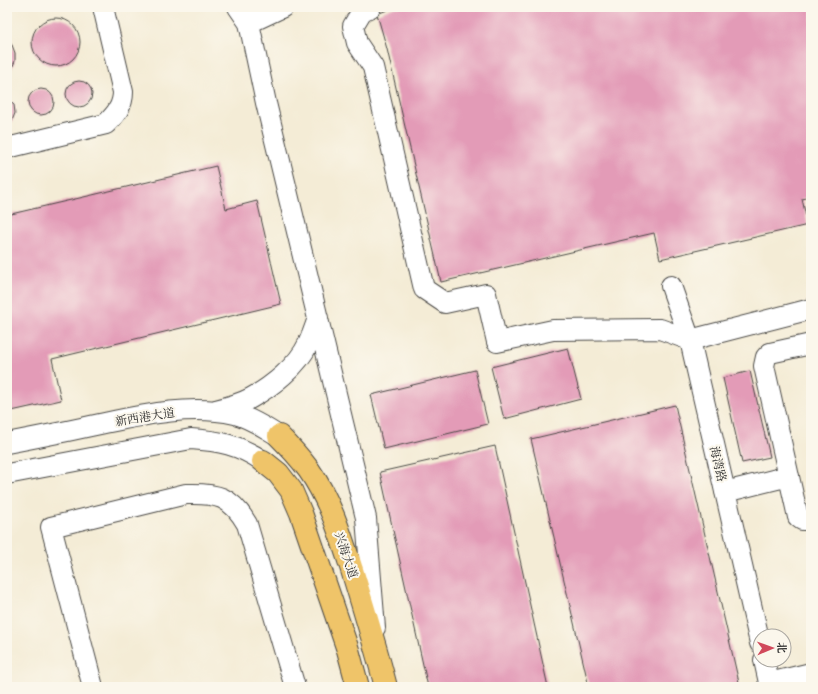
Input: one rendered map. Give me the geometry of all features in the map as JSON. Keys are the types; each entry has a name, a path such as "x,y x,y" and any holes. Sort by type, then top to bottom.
{"main road":[{"name":"兴海大道","path":"279,436 294,451 309,470 323,494 336,524 377,652 386,687"},
{"path":"264,461 278,473 291,490 301,513 348,650 358,687"}],"street":[{"path":"7,148 106,124 117,112 123,100 122,92 103,7"},
{"path":"283,7 244,15 366,518 377,652"},
{"path":"370,7 362,11 353,26 357,43 373,67 424,289 445,303 486,294 497,342 553,330 660,329 690,340 811,309"},
{"name":"海湾路","path":"671,286 690,340 757,628"},
{"path":"215,411 236,405 251,398 283,376 298,360 308,345 318,318"},
{"path":"811,344 770,353 766,357 764,366 798,516 802,520 811,520"},
{"name":"新西港大道","path":"7,443 126,419 186,410 215,411 237,415 257,423 279,436"},
{"path":"7,474 191,439 212,440 232,445 248,451 264,461"},
{"path":"725,492 789,476"},
{"path":"93,687 51,527 186,494 199,494 217,496 226,500 240,511 248,524 295,687"},
{"path":"766,668 770,685 811,673"}],"building":[{"path":"395,7 811,7 811,197 802,199 808,225 660,259 654,233 441,282 387,49 377,14"},
{"path":"51,18 61,18 70,22 76,28 80,37 80,47 76,56 70,62 61,66 51,66 42,62 36,56 32,47 32,37 36,28 42,22"},
{"path":"7,39 12,45 15,53 15,61 7,76"},
{"path":"79,81 88,85 92,94 88,103 79,107 70,103 66,94 70,85"},
{"path":"41,89 50,93 54,102 50,111 41,115 32,111 28,102 32,93"},
{"path":"7,99 14,105 15,113 12,121 7,124"},
{"path":"216,166 226,209 257,201 281,304 52,359 61,400 7,412 7,215"},
{"path":"568,348 581,399 504,419 491,367"},
{"path":"475,370 488,424 384,449 371,395"},
{"path":"750,371 770,457 742,463 723,378"},
{"path":"675,405 740,687 589,687 531,439"},
{"path":"495,446 548,687 428,687 380,472"}]}
